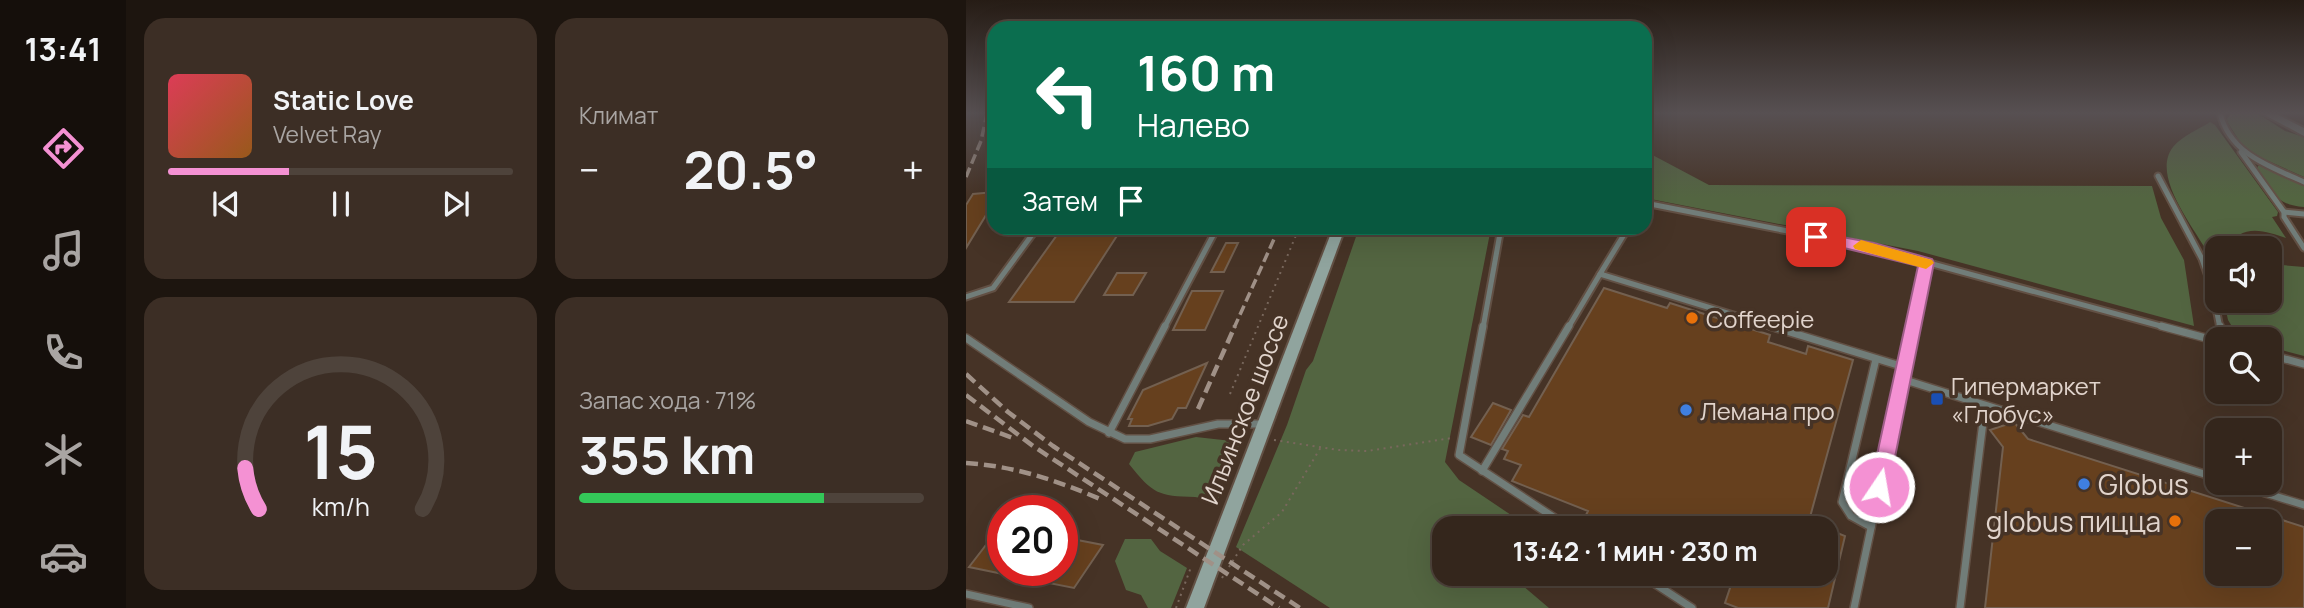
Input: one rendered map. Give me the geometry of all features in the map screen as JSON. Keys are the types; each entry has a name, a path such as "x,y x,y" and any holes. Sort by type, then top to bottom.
{"main road":[{"name":"Ильинское шоссе","path":"1195,608 1336,235"}],"lane":[{"path":"2233,141 2284,212 2284,217 2304,248"},
{"path":"2241,152 2304,182"},
{"path":"2158,176 2167,199 2202,259 2218,314 2219,327"},
{"path":"1652,204 1874,248 2205,336"},
{"path":"2284,212 2304,214"},
{"path":"966,297 993,288 1032,235"},
{"path":"1108,433 1213,235"},
{"path":"1500,235 1459,455 1551,516"},
{"path":"1482,471 1624,235"},
{"path":"1854,608 1927,263"},
{"path":"1600,274 1905,367"},
{"path":"966,338 1108,433 1125,439 1150,439 1218,424 1262,432"},
{"path":"2282,358 2304,364"},
{"path":"1871,527 1851,516 1842,502 1876,359"},
{"path":"1902,379 2205,474"},
{"path":"1960,608 1985,405"},
{"path":"2272,495 2304,505"},
{"path":"1658,586 1692,608"},
{"path":"966,594 1029,608"}],"path":[{"path":"1230,394 1296,235"},
{"path":"1262,432 1321,446 1363,451 1462,436"},
{"path":"1219,583 1243,545 1282,512 1321,446"},
{"path":"1176,608 1191,567"}],"green space":[{"path":"2179,141 2227,141 2278,212 2277,216 2272,217 2286,238 2262,231 2244,232 2239,236 2205,236 2205,249 2173,192 2167,160"},
{"path":"2304,141 2304,177 2253,154 2240,142"},
{"path":"1652,155 1709,185 2152,186 2161,218 2184,260 2194,326 1918,251 1652,199"},
{"path":"2258,166 2304,183 2304,207 2294,206 2275,196 2257,169"},
{"path":"1357,235 1490,235 1445,462 1459,480 1513,516 1432,516 1432,586 1523,586 1549,608 1330,608 1236,547 1287,425 1306,370 1313,361"},
{"path":"2282,265 2304,267 2304,356 2282,350 2282,327 2232,327 2227,313 2282,313"},
{"path":"1196,437 1241,442 1217,502 1172,496 1157,491 1144,482 1129,464 1135,452"},
{"path":"1125,539 1151,539 1160,551 1187,568 1171,608 1148,608 1141,595 1126,590 1115,561"}],"building":[{"path":"987,193 987,214 966,248 966,205 973,194"},
{"path":"1057,235 1117,235 1074,302 1009,302"},
{"path":"1226,243 1238,243 1224,272 1211,272"},
{"path":"1117,273 1146,273 1133,295 1104,295"},
{"name":"Лемана про","path":"1604,288 1667,308 1670,303 1770,335 1768,342 1806,354 1808,346 1853,360 1810,516 1586,516 1588,511 1512,481 1521,465 1504,459 1508,451 1502,449 1523,415 1529,417"},
{"path":"1192,291 1223,291 1205,330 1173,330"},
{"path":"1207,363 1186,408 1178,408 1172,419 1148,426 1129,426 1132,419 1128,419 1143,390"},
{"path":"1493,403 1511,410 1491,445 1471,437"},
{"name":"Globus","path":"2014,422 2028,439 2248,509 2205,509 2205,586 2282,586 2282,520 2304,527 2304,608 1985,608 2003,447 1990,430"},
{"path":"1838,533 1845,536 1838,566"},
{"path":"1078,540 1103,545 1078,582"},
{"path":"987,544 987,571 969,567"},
{"path":"1731,586 1833,586 1828,608 1738,608 1725,603"}],"railway":[{"path":"966,177 981,141"},
{"path":"1234,328 1276,235"},
{"path":"1198,409 1235,326"},
{"path":"966,374 1008,412 1053,446 1300,608"},
{"path":"966,395 1033,446 1279,608"},
{"path":"966,421 1016,439"},
{"path":"966,463 1001,467 1034,475 1100,499"}],"slow traffic":[{"path":"1861,246 1926,263"}],"place":[{"name":"Coffeepie","path":"1692,318"},
{"name":"Гипермаркет «Глобус»","path":"1937,399"},
{"name":"Лемана про","path":"1686,410"},
{"name":"Globus","path":"2084,484"},
{"name":"globus пицца","path":"2175,521"}],"route":[{"path":"1816,237 1874,248 1927,263 1879,487"}]}
